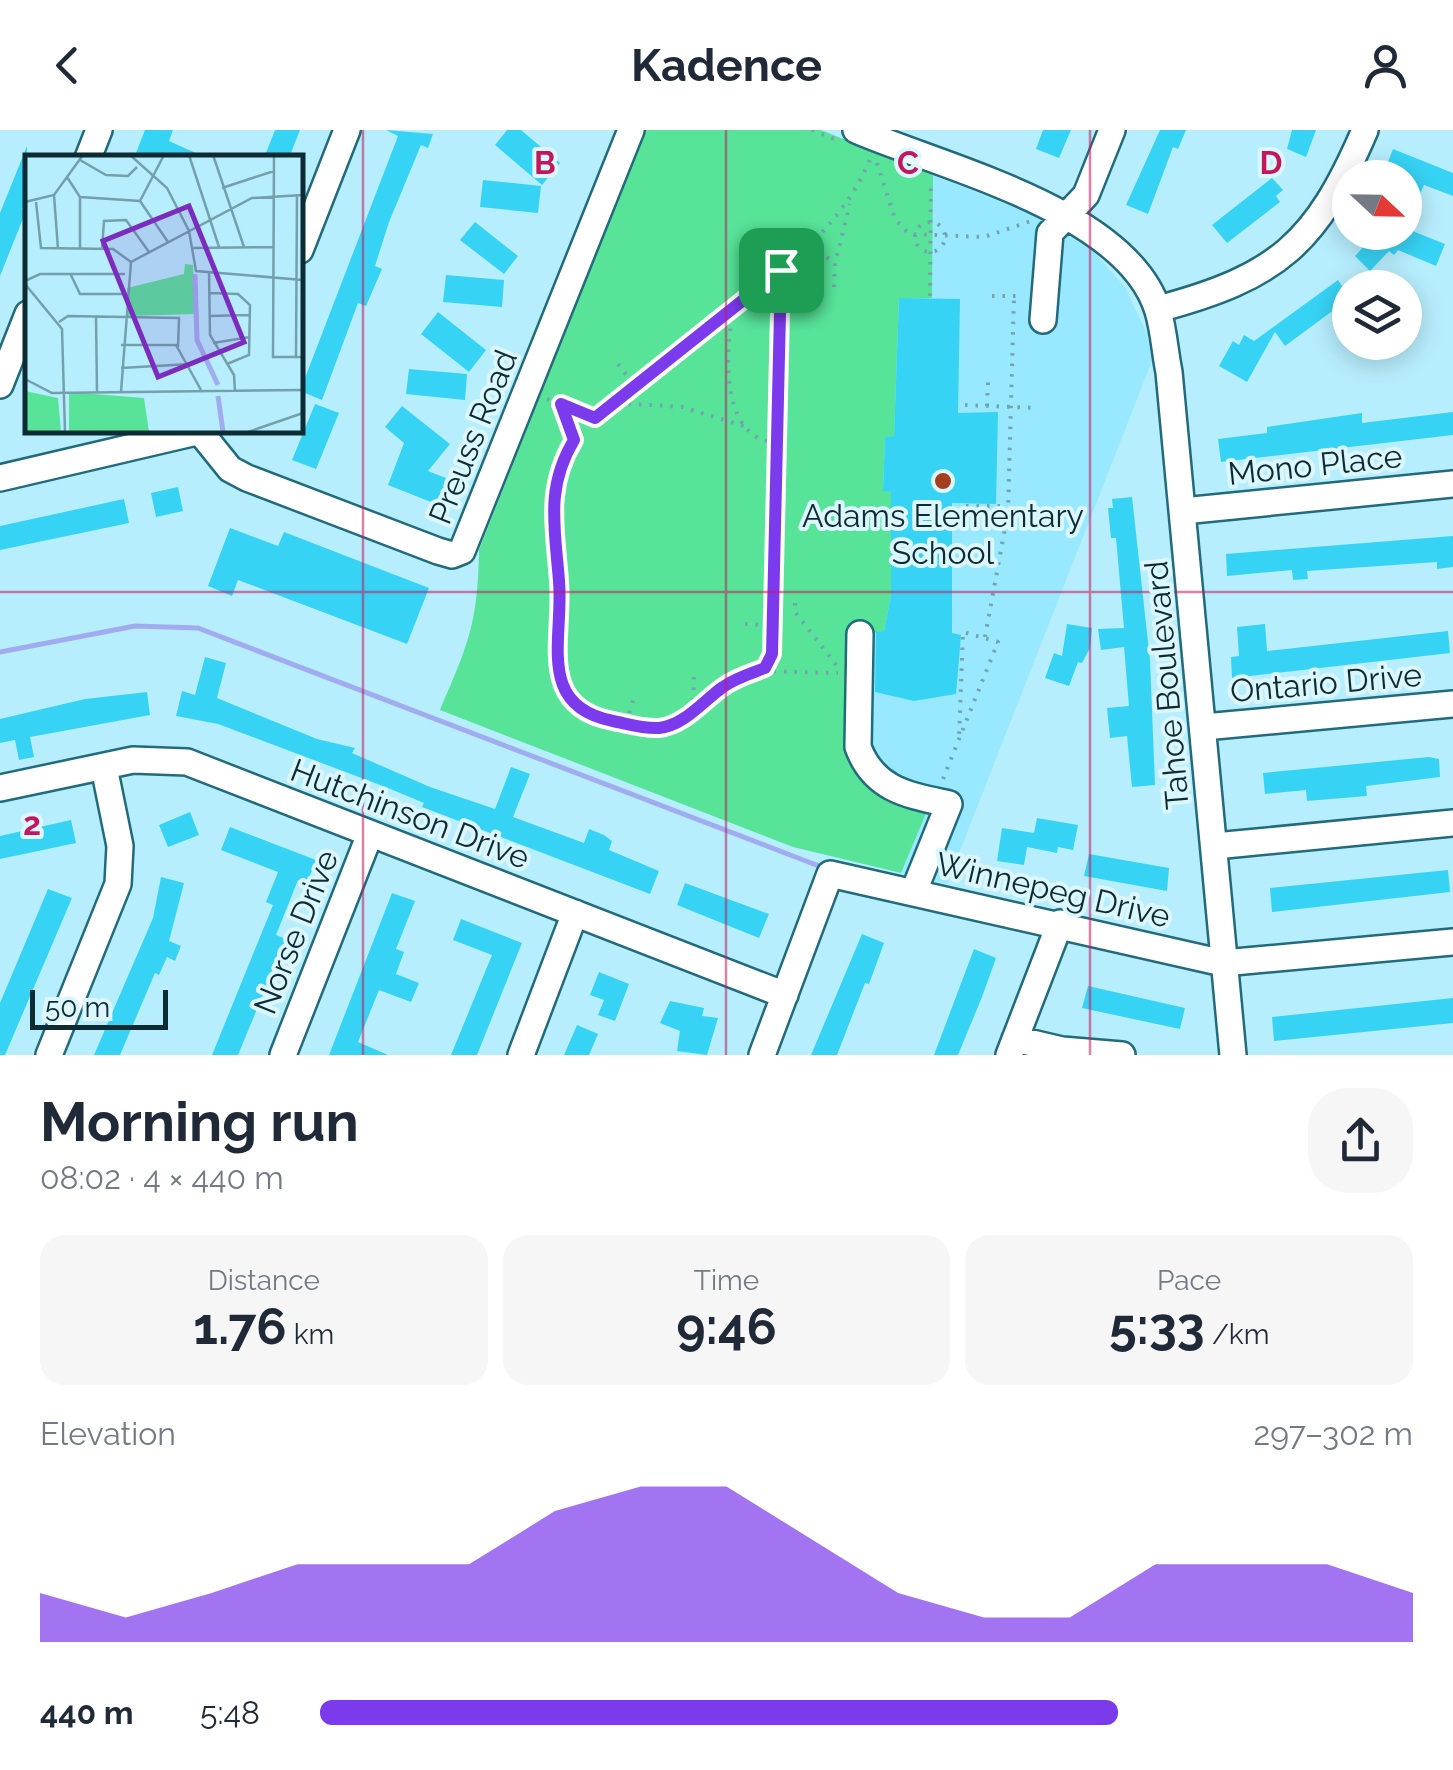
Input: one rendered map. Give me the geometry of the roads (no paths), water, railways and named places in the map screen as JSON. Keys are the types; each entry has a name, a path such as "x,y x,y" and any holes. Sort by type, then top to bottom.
{"street":[{"path":"89,155 99,130"},
{"path":"302,245 347,130"},
{"name":"Preuss Road","path":"203,432 230,469 247,478 438,551 452,555 462,550 631,130"},
{"path":"1038,308 1050,233 1086,195 1112,130"},
{"path":"849,136 1068,214 1110,242 1140,276 1158,310 1248,280 1281,258 1309,232 1338,193 1365,130"},
{"name":"Tahoe Boulevard","path":"1158,310 1204,726 1232,1055"},
{"path":"0,385 25,322"},
{"path":"0,478 203,432"},
{"name":"Mono Place","path":"1182,511 1453,484"},
{"path":"860,634 858,747 864,762 886,786 942,802 914,891"},
{"name":"Ontario Drive","path":"1204,726 1453,704"},
{"name":"Hutchinson Drive","path":"0,788 104,766 163,758 187,762 786,995"},
{"path":"49,1055 118,884 120,846 104,766"},
{"path":"1215,846 1453,824"},
{"name":"Norse Drive","path":"282,1055 370,834"},
{"name":"Winnepeg Drive","path":"762,1055 830,874 1060,923 1223,963 1453,942"},
{"path":"520,1055 575,913"},
{"path":"1060,923 1012,1047 1122,1055"}],"waterway":[{"path":"0,652 135,626 198,628 819,866"}],"place":[{"name":"Adams Elementary School","path":"943,481"}]}
